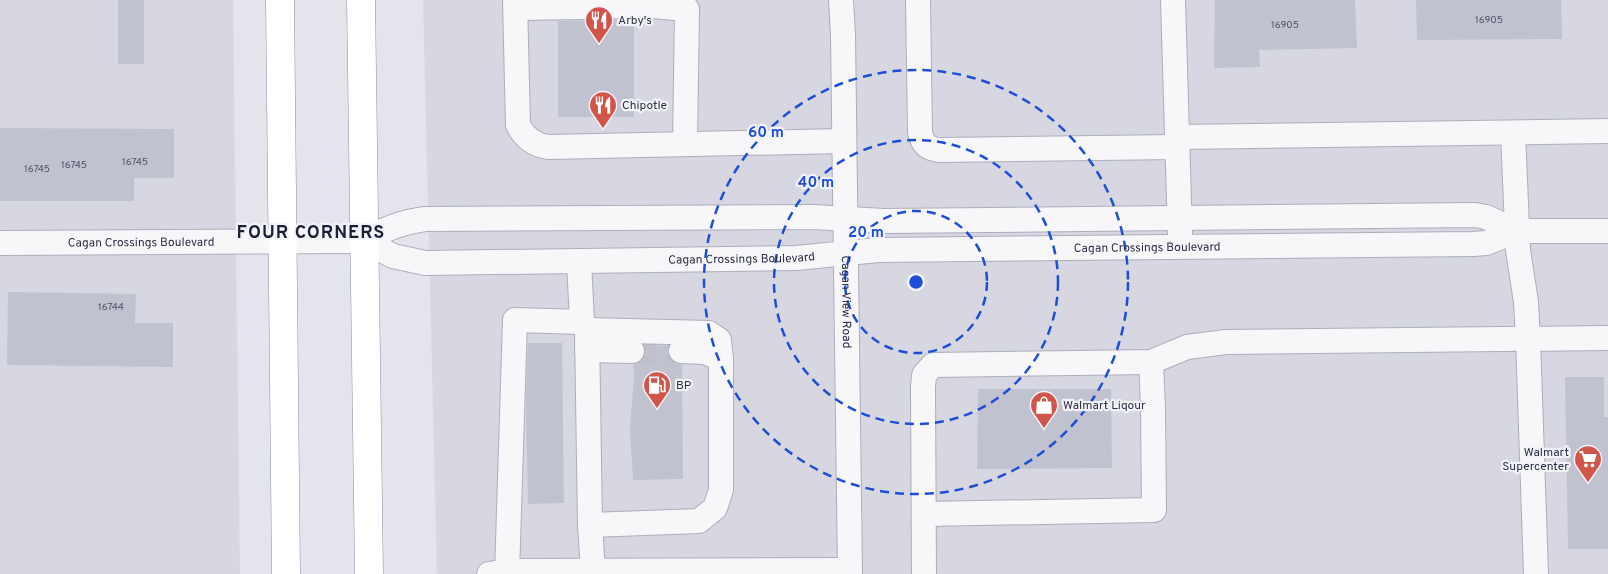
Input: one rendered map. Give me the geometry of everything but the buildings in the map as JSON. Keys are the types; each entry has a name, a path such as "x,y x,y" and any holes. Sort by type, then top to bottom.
{"highway":[{"path":"280,0 286,574"},
{"path":"362,0 369,574"}],"street":[{"name":"Cagan View Road","path":"842,0 850,572"},
{"path":"918,0 920,132 921,140 932,149 1608,131"},
{"path":"1173,0 1180,248"},
{"path":"685,144 687,9 652,6 515,4 518,125 522,133 538,146 548,148 844,141"},
{"path":"1513,133 1517,231 1520,268 1526,302 1528,339 1536,574"},
{"path":"364,241 378,232 411,220 673,216 814,217 889,221 1475,215 1486,217 1517,231"},
{"name":"Cagan Crossings Boulevard","path":"0,243 364,241 393,256 425,262 579,261 796,258 878,250 1473,244 1486,243 1517,231 1608,232"},
{"path":"579,261 585,334 593,571"},
{"path":"632,351 585,334 515,320 501,573 593,571 850,572"},
{"path":"585,334 709,333 719,340 721,359 721,490 715,508 699,520 590,525"},
{"path":"924,574 923,387 924,375 934,365 1151,362 1187,347 1226,342 1608,338"},
{"path":"681,351 705,352 721,359"},
{"path":"924,514 1154,510 1151,362"}],"shaded area":[{"path":"0,0 233,0 240,574 0,574"},
{"path":"423,0 1608,0 1608,574 437,574"}],"tunnel":[{"path":"632,351 681,351"}],"place":[{"name":"Arby's","path":"599,44"},
{"name":"Chipotle","path":"603,129"},
{"name":"BP","path":"657,409"},
{"name":"Walmart Liqour","path":"1044,429"},
{"name":"Walmart Supercenter","path":"1588,483"}],"district":[{"name":"FOUR CORNERS","path":"311,232"}]}
